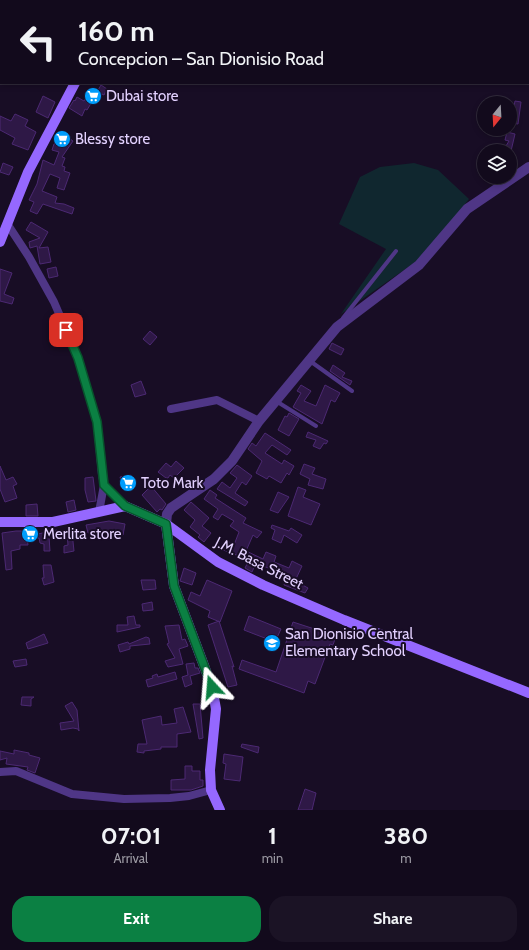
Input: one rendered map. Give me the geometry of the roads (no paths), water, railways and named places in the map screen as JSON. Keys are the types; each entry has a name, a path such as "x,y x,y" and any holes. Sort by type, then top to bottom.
{"main road":[{"path":"0,242 28,172 74,84"},
{"path":"1,519 53,522 125,506"},
{"name":"J.M. Basa Street","path":"125,506 166,524 218,562 263,585 344,620 529,693"},
{"path":"166,524 174,586 212,687 216,709 210,770 211,790 220,810"}],"street":[{"path":"166,524 167,514 171,508 214,479 232,461 259,421 308,360 337,327 419,265 467,209 529,167"},
{"path":"8,225 29,257 54,302 78,358 97,422 104,485 99,512"},
{"path":"171,409 217,400 259,421"},
{"path":"104,485 125,506"},
{"path":"0,772 16,771 72,794 124,799 170,798 189,796 211,790"}],"lane":[{"path":"337,327 363,291 396,251"},
{"path":"308,360 352,391"},
{"path":"276,401 316,426"}],"place":[{"name":"Dubai store","path":"93,96"},
{"name":"Blessy store","path":"62,139"},
{"name":"Toto Mark","path":"128,483"},
{"name":"Merlita store","path":"30,534"},
{"name":"San Dionisio Central Elementary School","path":"272,643"}]}
